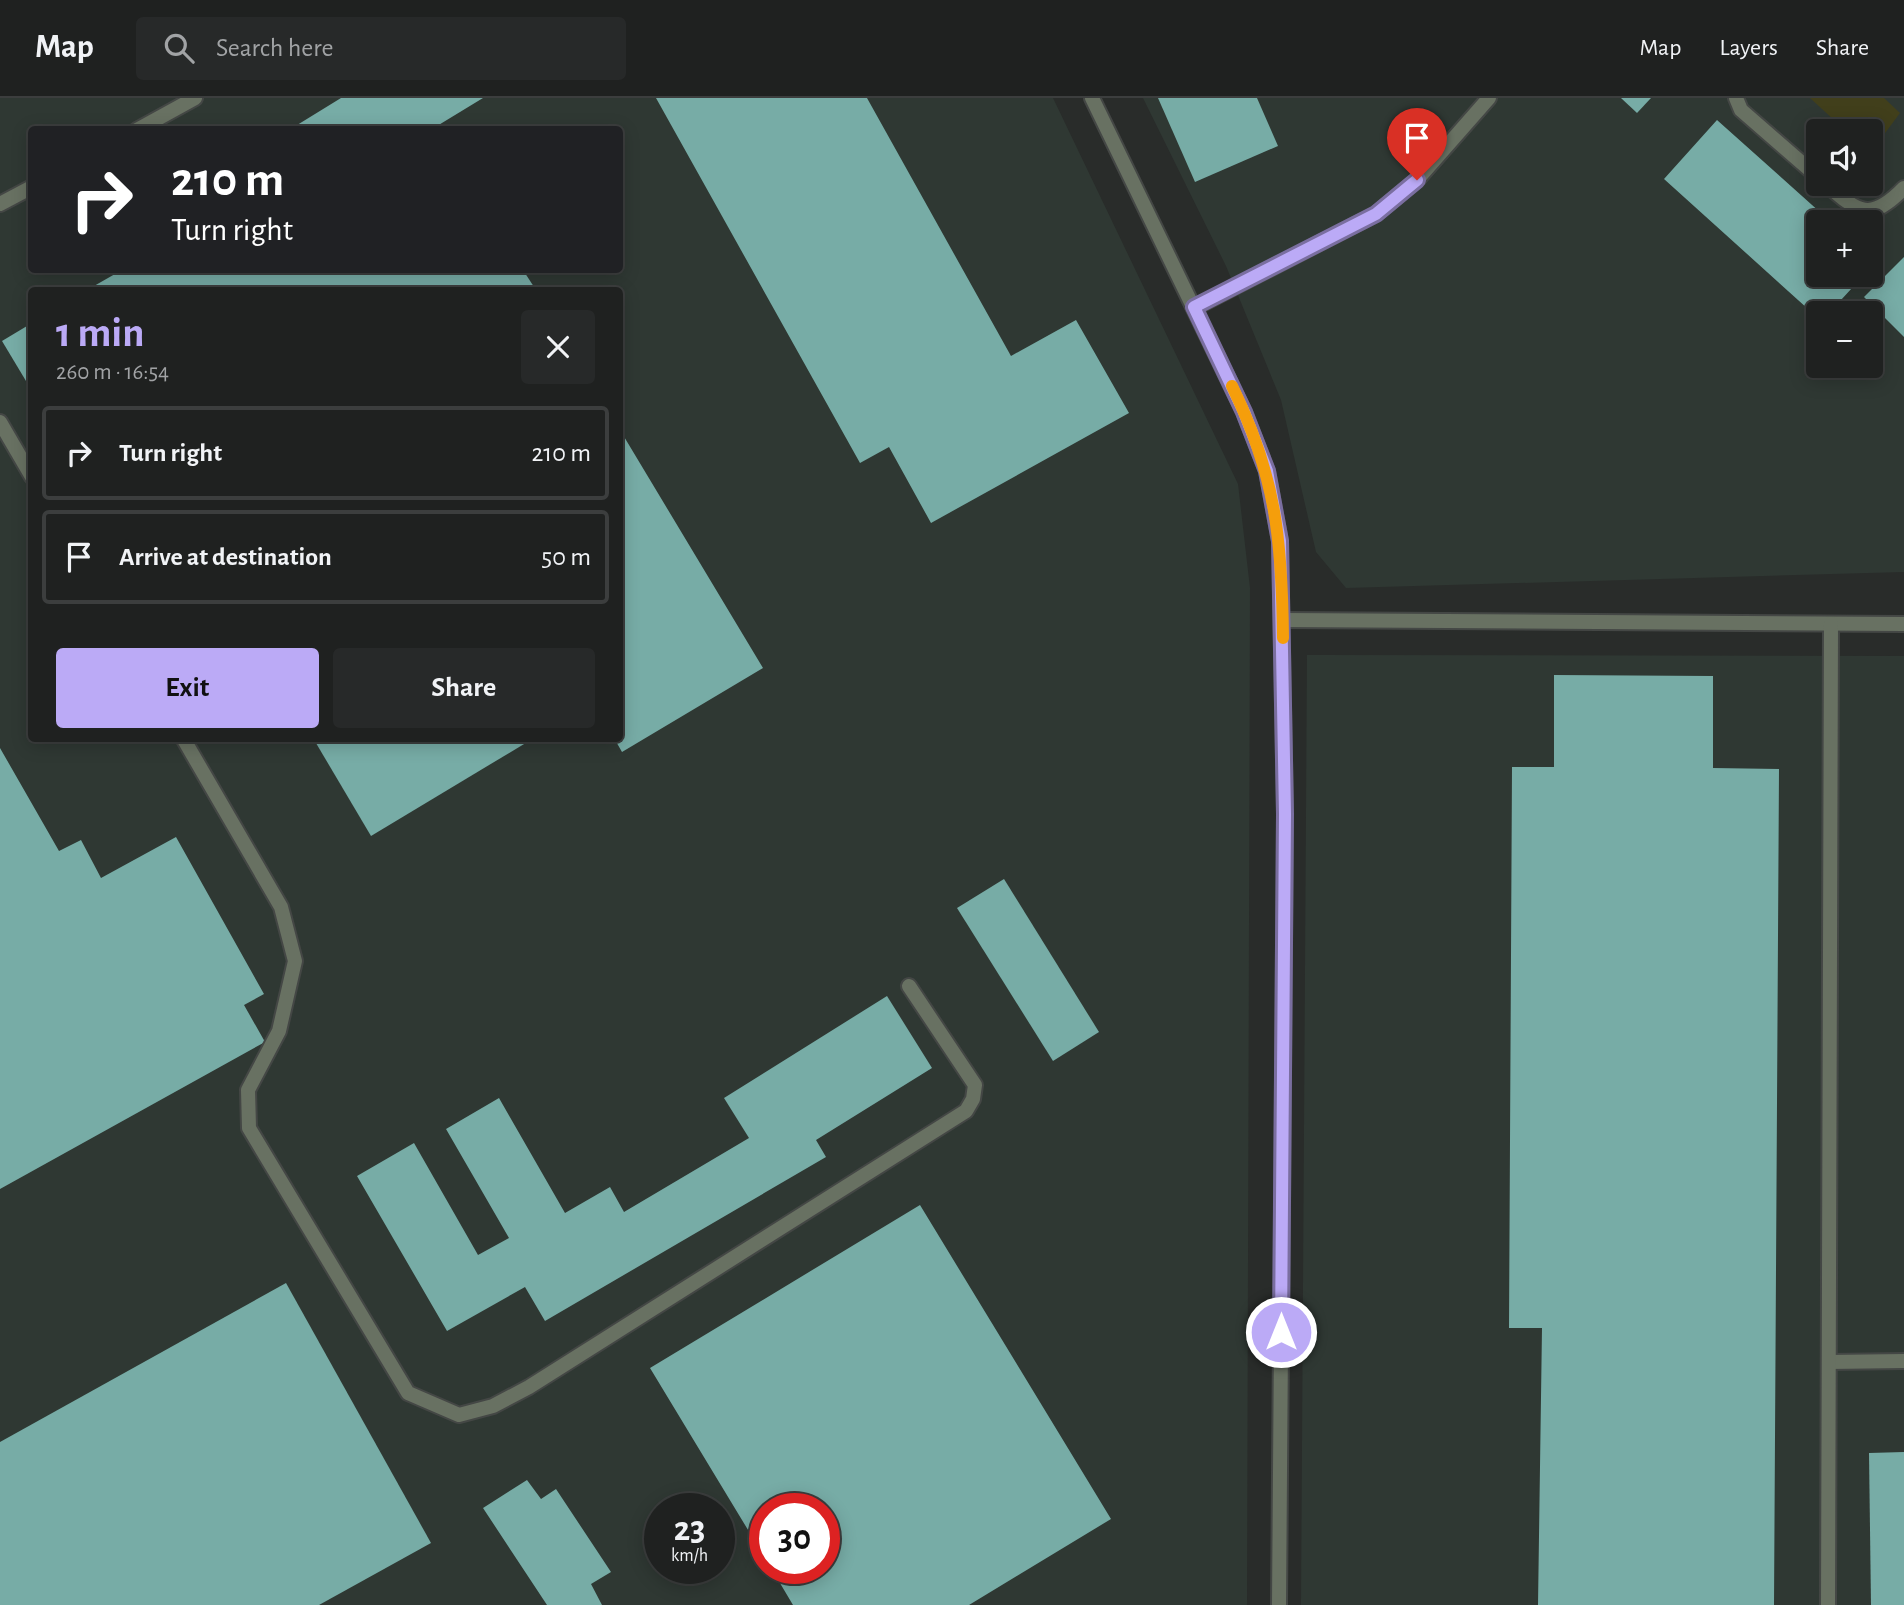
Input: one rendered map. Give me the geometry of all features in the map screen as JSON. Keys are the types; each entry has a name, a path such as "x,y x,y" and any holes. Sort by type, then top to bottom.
{"street":[{"path":"144,126 195,98"},
{"path":"1092,98 1244,412 1267,471 1280,541 1285,827 1279,1605"},
{"path":"1194,307 1376,214 1417,180 1489,98"},
{"path":"1736,98 1741,110 1806,167"},
{"path":"1839,196 1850,205 1872,211 1883,208 1904,188"},
{"path":"0,204 28,189"},
{"path":"0,422 28,470"},
{"path":"1283,620 1904,624"},
{"path":"1828,1605 1831,624"},
{"path":"185,742 281,907 295,961 279,1031 248,1090 249,1128 408,1393 459,1415 493,1406 528,1387 967,1111 973,1099 975,1085 909,986"},
{"path":"1829,1362 1904,1362"}],"shaded area":[{"path":"0,98 1053,98 1238,484 1250,588 1247,1605 0,1605"},
{"path":"1143,98 1904,98 1904,572 1346,588 1316,552 1281,400 1226,266"},
{"path":"1810,98 1884,98 1900,113 1883,136 1883,119 1833,119"},
{"path":"1307,655 1904,656 1904,1605 1301,1605"}],"building":[{"path":"341,98 483,98 437,126 296,126"},
{"path":"656,98 867,98 1011,356 1076,320 1129,413 931,523 889,447 860,463"},
{"path":"1158,98 1257,98 1278,146 1195,182"},
{"path":"1621,98 1651,98 1637,113"},
{"path":"1717,120 1818,210 1806,210 1806,287 1853,287 1840,301 1806,301 1806,307 1664,179"},
{"path":"1904,257 1904,337 1883,316 1883,301 1868,301 1864,297 1874,287 1883,287 1883,278"},
{"path":"117,273 525,273 534,287 92,287"},
{"path":"28,325 28,384 2,341"},
{"path":"623,435 763,668 622,752 616,742 623,742"},
{"path":"1554,675 1713,676 1713,768 1779,769 1774,1605 1538,1605 1542,1328 1509,1328 1512,767 1554,767"},
{"path":"315,742 527,742 371,836"},
{"path":"0,748 59,851 81,840 101,878 176,837 264,994 244,1005 265,1042 0,1189"},
{"path":"1004,879 1099,1032 1053,1061 957,908"},
{"path":"887,996 932,1068 816,1140 826,1157 545,1321 525,1287 447,1331 357,1176 414,1143 478,1255 509,1238 446,1129 499,1098 565,1213 610,1187 624,1212 749,1138 724,1098"},
{"path":"920,1205 1111,1519 969,1605 793,1605 781,1584 840,1584 840,1493 749,1493 749,1532 735,1508 735,1493 726,1493 650,1368"},
{"path":"286,1283 431,1543 319,1605 0,1605 0,1442"},
{"path":"1904,1452 1904,1605 1871,1605 1869,1453"},
{"path":"527,1480 541,1499 556,1489 611,1572 591,1584 602,1605 547,1605 483,1508"}],"slow traffic":[{"path":"1232,386 1267,471 1280,541 1283,638"}],"route":[{"path":"1281,1332 1285,814 1280,541 1267,471 1244,412 1194,307 1376,214 1417,180"}]}
